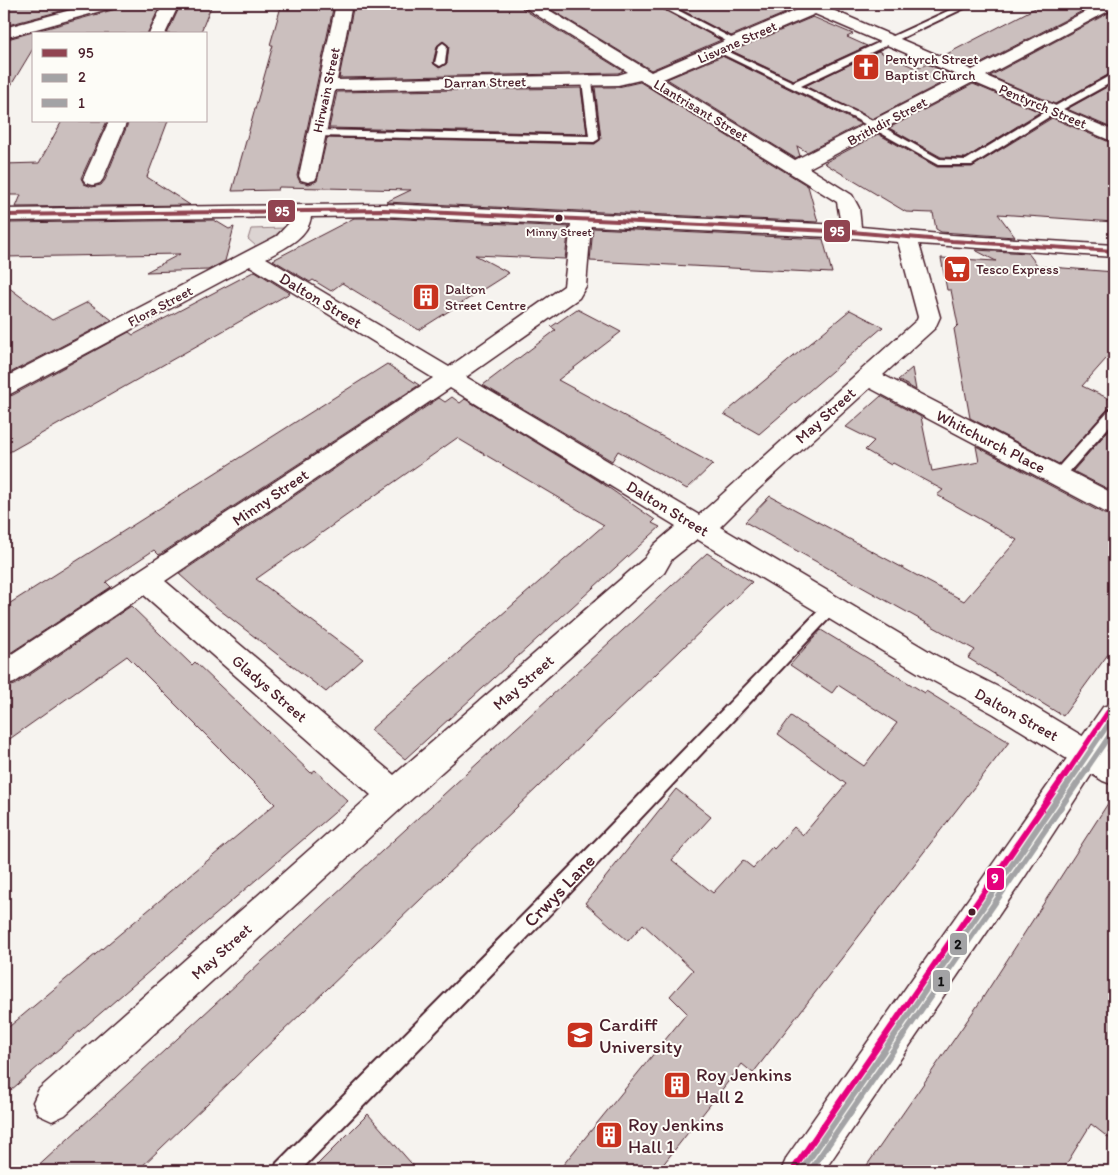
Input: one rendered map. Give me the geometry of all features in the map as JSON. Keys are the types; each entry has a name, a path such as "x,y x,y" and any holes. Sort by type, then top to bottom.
{"street":[{"path":"4,33 110,4"},
{"path":"158,32 170,4"},
{"name":"Hirwain Street","path":"308,176 344,4"},
{"name":"Llantrisant Street","path":"529,4 845,199 849,208 852,232"},
{"name":"Brithdir Street","path":"795,168 1110,4"},
{"name":"Lisvane Street","path":"646,77 718,50 815,5"},
{"name":"Pentyrch Street","path":"815,5 892,41 1114,137"},
{"name":"Darran Street","path":"327,85 438,79 587,81 624,80 646,77"},
{"path":"93,179 118,122"},
{"path":"4,215 384,210 852,232 1114,251"},
{"name":"Flora Street","path":"4,388 290,236 300,224 302,211"},
{"name":"Minny Street","path":"4,674 450,377 571,293 576,286 582,219"},
{"name":"May Street","path":"52,1102 394,795 654,566 663,552 685,533 712,520 744,488 927,323 929,317 907,237"},
{"name":"Dalton Street","path":"251,258 831,607 959,682 1005,705 1100,763"},
{"name":"Whitchurch Place","path":"868,378 1114,505"},
{"name":"Gladys Street","path":"145,580 394,795"},
{"path":"802,1171 1012,867 1100,763 1114,716"}],"lane":[{"path":"660,4 736,42"},
{"path":"671,9 685,4"},
{"path":"793,86 969,4"},
{"path":"440,63 443,46"},
{"path":"718,50 875,127 938,162 968,163 1114,77"},
{"path":"317,133 594,139 587,81"},
{"path":"1058,476 1114,413"},
{"name":"Crwys Lane","path":"285,1171 540,911 831,607"}],"shaded area":[{"path":"284,228 273,237 256,246 248,239 251,229"}],"building":[{"path":"4,4 87,4 4,26"},
{"path":"120,4 161,4 148,32 33,32 116,9"},
{"path":"181,4 212,4 201,32 168,32"},
{"path":"307,4 334,4 297,176 300,182 309,184 317,181 327,138 595,144 601,139 595,87 618,87 640,82 808,186 818,222 386,202 411,190 279,187 278,190 232,191 273,45 270,45 280,10 282,7 306,7"},
{"path":"354,4 519,4 523,9 623,71 618,73 339,78","holes":["443,41 449,46 447,63 439,68 433,63 437,46"]},
{"path":"542,4 654,4 721,40 651,70"},
{"path":"670,4 784,4 795,9 731,36"},
{"path":"1043,4 1096,4 972,68 943,56"},
{"path":"1114,10 1114,72 1055,104 990,76"},
{"path":"813,17 853,34 847,37 867,46 793,80 732,51"},
{"path":"32,32 32,50 4,97 4,40"},
{"path":"878,51 913,67 916,65 921,67 927,64 955,76 872,119 805,86"},
{"path":"722,56 861,124 807,152 797,146 800,156 795,158 667,79"},
{"path":"1114,83 1114,129 1067,109"},
{"path":"973,84 1040,112 966,158 941,157 889,128"},
{"path":"581,88 587,134 329,128 337,92"},
{"path":"1052,118 1114,144 1114,222 998,214 1015,237 941,232 936,229 933,213 906,212 824,163 878,134 937,167 972,167"},
{"path":"61,122 107,122 81,178 84,184 92,187 101,185 105,180 129,122 168,122 147,177 190,205 16,207 21,195 4,195 4,164 39,163"},
{"path":"354,218 569,227 565,259 475,255 509,273 419,330 342,283 331,291 313,280 310,282 273,260"},
{"path":"214,220 229,229 234,227 225,261 208,270 146,272 180,254 4,257 4,239 10,223"},
{"path":"593,228 823,239 832,273 590,261"},
{"path":"975,250 1028,253 1038,266 1114,272 1114,350 1082,386 1114,401 1114,407 1108,409 1059,464 970,418 954,329 958,325 951,290 947,290 941,258 996,261"},
{"path":"255,271 290,293 4,455 4,398 13,395 129,332 133,335"},
{"path":"4,284 52,320 88,302 112,320 4,376"},
{"path":"577,309 621,332 558,380 713,464 687,489 618,451 612,461 483,385 556,330 551,327"},
{"path":"850,310 883,327 759,434 724,414"},
{"path":"387,364 419,385 159,555 154,550 106,582 111,587 4,657 4,607"},
{"path":"912,368 916,390 898,380"},
{"path":"881,396 921,417 932,471 979,462 976,446 1104,514 1114,516 1114,646 1063,716 968,658 975,650 745,522 770,496 964,601 1017,540 937,495 943,490 865,450 874,441 846,427"},
{"path":"452,397 460,403 465,399 599,481 655,520 652,523 660,527 405,759 370,730 604,525 457,438 256,579 363,659 326,692 216,607 179,574 439,398 445,402"},
{"path":"1114,424 1114,492 1073,471"},
{"path":"707,553 752,582 137,1171 33,1171"},
{"path":"131,606 192,665 195,662 311,773 315,770 348,801 4,1096 4,1031 275,804 127,656 4,743 4,688 15,685"},
{"path":"821,630 1009,742 753,1073 742,1064 658,1171 558,1171 687,1013 670,996 693,970 643,924 628,941 585,903 676,789 711,817 672,860 713,893 743,860 753,868 794,827 803,835 846,784 778,734 791,716 864,766 897,723 838,685 832,693 790,665"},
{"path":"1114,794 1114,1142 1091,1124 1062,1171 863,1171 982,999"},
{"path":"368,1114 418,1171 311,1171"}],"transit line":[{"name":"95","path":"4,215 384,210 852,232 952,241 1114,251"},
{"name":"9","path":"795,1167 1006,863 1108,712"},
{"name":"2","path":"801,1171 1012,867 1114,716"},
{"name":"1","path":"810,1171 1114,729"}],"place":[{"name":"Pentyrch Street Baptist Church","path":"866,67"},
{"name":"Minny Street","path":"559,218"},
{"name":"Tesco Express","path":"957,269"},
{"name":"Dalton Street Centre","path":"426,297"},
{"name":"Cardiff University","path":"580,1035"},
{"name":"Roy Jenkins Hall 2","path":"677,1085"},
{"name":"Roy Jenkins Hall 1","path":"609,1135"}]}
